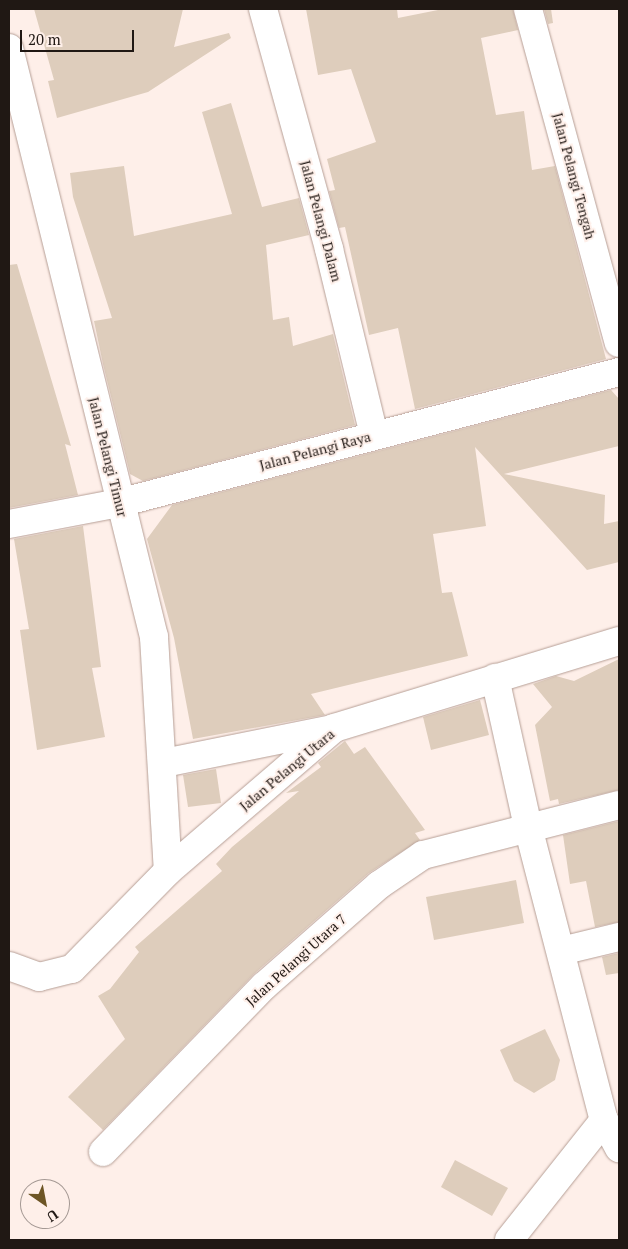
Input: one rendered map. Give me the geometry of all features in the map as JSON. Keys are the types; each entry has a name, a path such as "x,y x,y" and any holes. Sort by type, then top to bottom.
{"street":[{"name":"Jalan Pelangi Dalam","path":"263,9 330,249 374,435"},
{"name":"Jalan Pelangi Tengah","path":"528,9 619,343"},
{"name":"Jalan Pelangi Timur","path":"9,48 119,503 154,637 164,764 168,871"},
{"name":"Jalan Pelangi Raya","path":"9,524 119,503 619,372"},
{"name":"Jalan Pelangi Utara","path":"9,966 39,977 72,969 168,871 334,728 619,641"},
{"path":"495,678 528,827 614,1134 509,1240"},
{"path":"164,764 334,728"},
{"name":"Jalan Pelangi Utara 7","path":"102,1152 264,986 378,885 423,855 528,827 619,806"},
{"path":"562,951 619,937"}],"building":[{"path":"34,9 183,9 174,47 229,33 231,38 148,92 57,118 48,81 54,80"},
{"path":"306,9 397,9 398,18 443,9 513,9 518,30 481,38 496,115 524,111 532,170 555,166 606,359 415,409 398,328 369,335 345,227 339,228 329,191 335,190 327,159 376,142 351,69 318,75"},
{"path":"544,9 551,9 553,23 548,24"},
{"path":"231,103 262,207 299,198 309,235 266,245 273,320 289,317 293,346 333,334 355,425 143,481 130,474 103,364 94,321 112,318 73,197 70,173 124,166 134,236 232,214 202,112"},
{"path":"17,264 71,446 65,444 78,495 9,508 9,265"},
{"path":"611,390 619,399 619,446 504,474 605,495 604,524 619,521 619,562 587,570 475,447 486,526 433,534 442,593 452,592 468,656 311,694 325,715 193,739 174,638 147,539 172,505"},
{"path":"83,526 101,667 92,668 105,737 37,750 20,630 29,629 14,539"},
{"path":"619,659 619,790 559,804 558,799 550,801 535,725 552,707 533,684 556,676 574,681"},
{"path":"480,700 489,735 431,750 423,717"},
{"path":"345,741 354,754 365,747 425,830 415,833 420,840 369,873 254,974 103,1130 68,1097 125,1039 98,996 110,989 139,952 135,947 222,871 216,864 232,847 299,791 286,793 321,767 318,763"},
{"path":"216,769 221,803 188,807 183,775"},
{"path":"619,821 619,922 595,927 586,881 570,884 563,835"},
{"path":"516,880 524,923 434,940 426,897"},
{"path":"619,953 619,973 606,975 602,957"},
{"path":"545,1029 560,1060 555,1080 534,1093 514,1081 500,1050"},
{"path":"455,1160 508,1188 492,1216 441,1187"}]}
